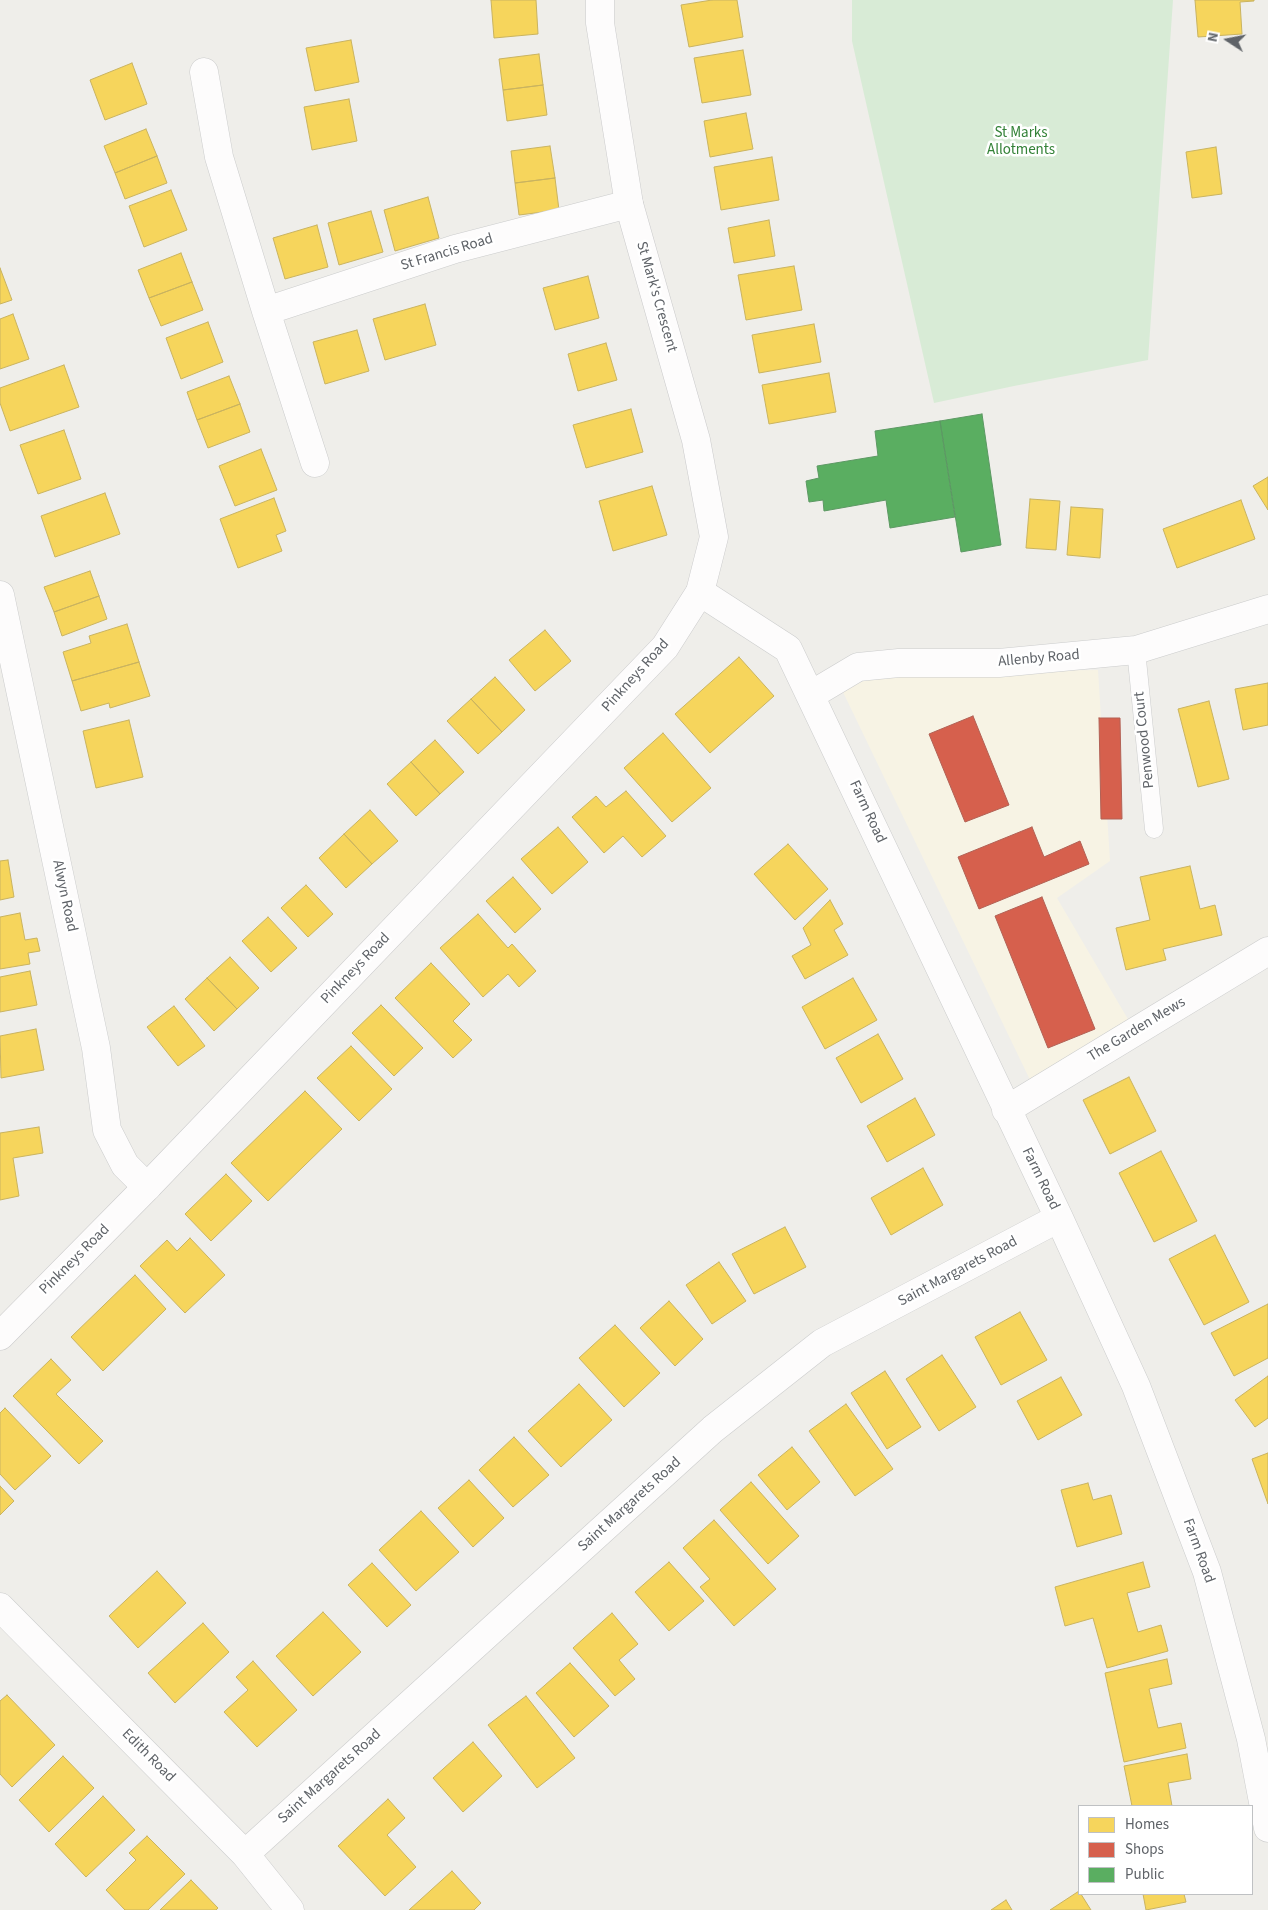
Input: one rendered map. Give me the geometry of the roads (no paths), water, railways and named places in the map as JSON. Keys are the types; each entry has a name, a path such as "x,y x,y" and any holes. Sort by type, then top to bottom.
{"street":[{"name":"St Mark's Crescent","path":"600,0 600,23 630,204 696,440 714,537 700,592"},
{"path":"204,72 219,157 315,463"},
{"name":"St Francis Road","path":"266,311 455,249 630,204"},
{"name":"Farm Road","path":"700,592 788,649 1059,1218 1136,1386 1207,1572 1251,1739 1268,1828"},
{"name":"Pinkneys Road","path":"0,1336 147,1187 665,647 700,592"},
{"name":"Alwyn Road","path":"0,595 96,1048 107,1130 125,1165 147,1187"},
{"name":"Allenby Road","path":"811,695 858,668 899,663 999,663 1136,650 1268,609"},
{"name":"The Garden Mews","path":"1006,1110 1268,951"},
{"name":"Saint Margarets Road","path":"245,1854 713,1429 822,1344 1059,1218"},
{"name":"Edith Road","path":"0,1606 245,1854 290,1910"}],"lane":[{"name":"Penwood Court","path":"1136,650 1154,829"}],"park label":[{"name":"St Marks Allotments","path":"1021,142"}]}
